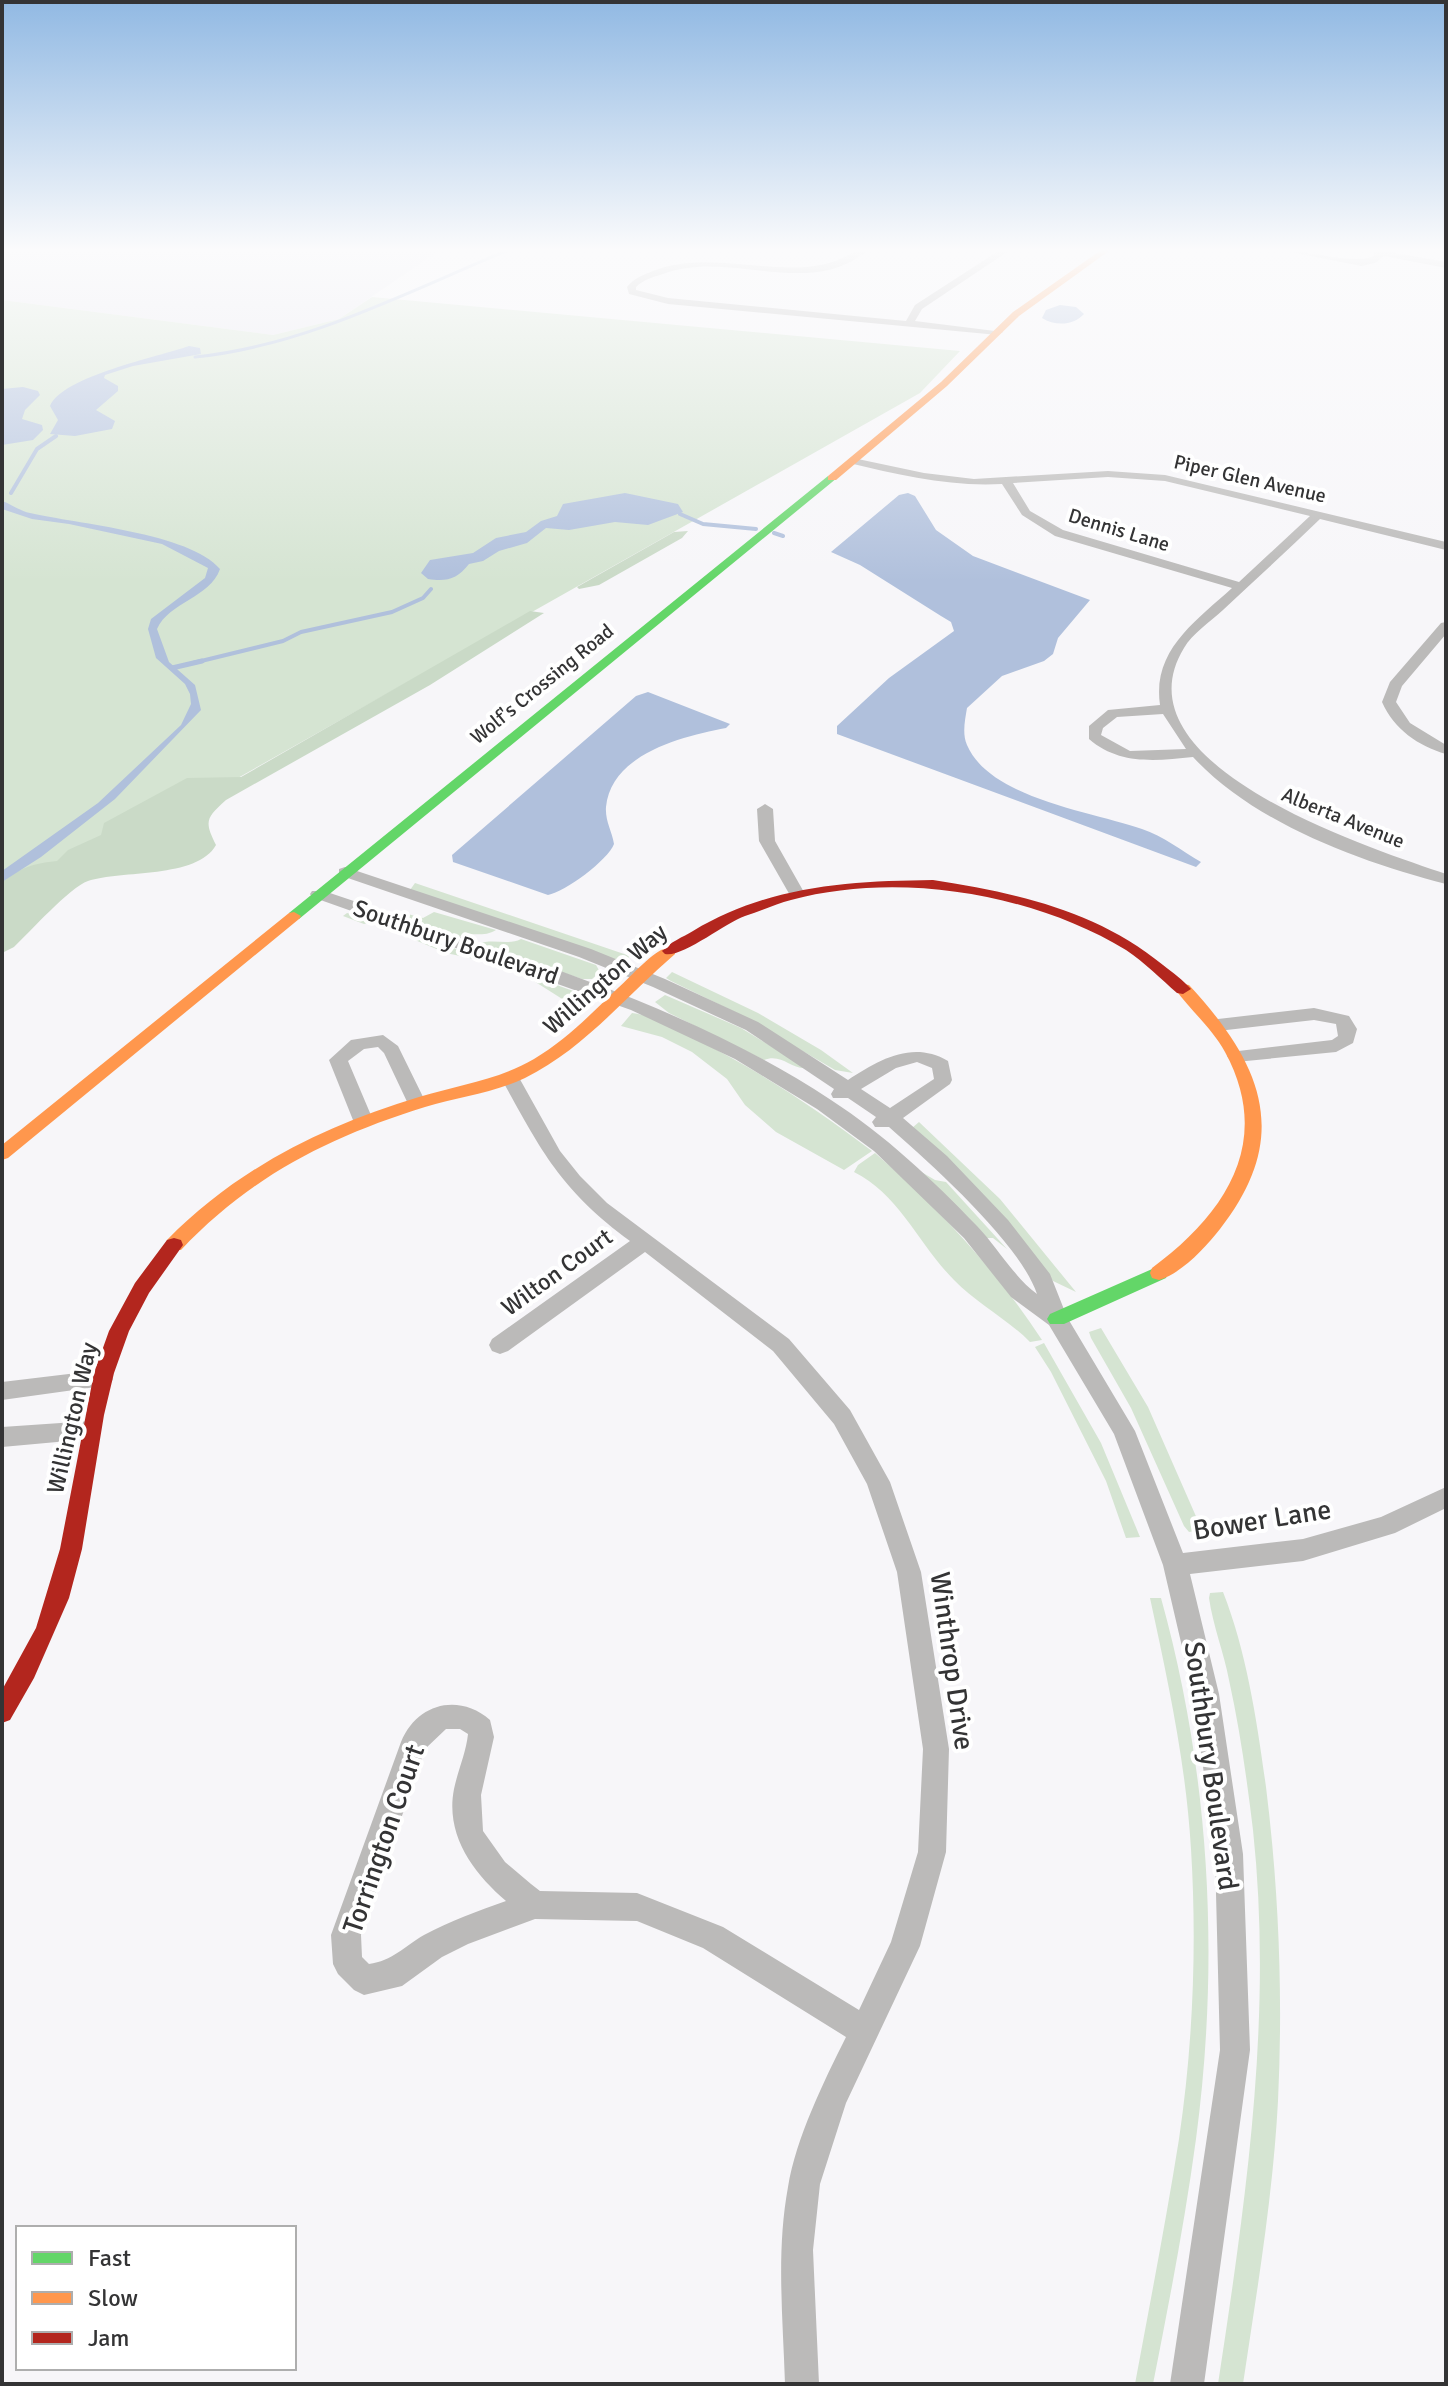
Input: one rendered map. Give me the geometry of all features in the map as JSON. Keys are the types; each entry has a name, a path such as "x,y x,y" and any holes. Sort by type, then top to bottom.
{"main road":[{"name":"Wolf's Crossing Road","path":"2,1154 853,461 970,359"},
{"name":"Willington Way","path":"2,1712 48,1628 63,1581 90,1430 102,1379 122,1321 147,1279 189,1228 232,1190 265,1167 341,1127 510,1078 557,1054 586,1032 641,975 692,935 716,922 797,894 862,885 928,884 984,892 1046,907 1091,925 1136,949 1176,980 1218,1025 1236,1056 1253,1102 1252,1155 1230,1206 1184,1255 1136,1285 1057,1319"}],"street":[{"name":"Piper Glen Avenue","path":"853,461 943,479 1007,482 1108,474 1151,476 1195,483 1446,546"},
{"name":"Dennis Lane","path":"1007,482 1026,513 1059,533 1240,586"},
{"name":"Alberta Avenue","path":"1319,514 1179,644 1166,666 1168,709 1178,732 1196,752 1235,788 1280,817 1345,844 1446,879"},
{"path":"1446,626 1395,685 1389,702 1401,725 1420,739 1446,750"},
{"path":"1168,709 1113,713 1096,726 1094,736 1103,746 1140,757 1196,752"},
{"path":"765,809 767,841 797,894"},
{"name":"Southbury Boulevard","path":"345,872 585,953 752,1026 890,1117 940,1161 1001,1225 1043,1280 1057,1319 1124,1431 1175,1565 1206,1694 1229,1854 1235,2050 1187,2384"},
{"name":"Southbury Boulevard","path":"318,894 618,999 683,1025 730,1049 824,1104 865,1133 961,1224 1018,1291 1057,1319"},
{"path":"1218,1025 1314,1014 1343,1020 1348,1029 1347,1039 1336,1046 1236,1056"},
{"path":"363,1120 338,1060 348,1048 364,1041 383,1041 392,1050 417,1103"},
{"path":"824,1104 908,1056 919,1055 936,1060 944,1073 943,1080 865,1133"},
{"name":"Winthrop Drive","path":"510,1078 553,1155 573,1181 600,1208 781,1345 842,1417 878,1482 909,1572 936,1749 932,1852 905,1946 832,2099 804,2184 797,2250 802,2384"},
{"name":"Wilton Court","path":"500,1345 645,1241"},
{"path":"2,1391 102,1379"},
{"path":"2,1437 90,1430"},
{"name":"Bower Lane","path":"1175,1565 1303,1550 1386,1526 1446,1497"},
{"name":"Torrington Court","path":"535,1905 500,1879 482,1859 468,1831 467,1795 482,1742 481,1729 473,1720 457,1713 429,1722 414,1742 346,1935 348,1964 364,1980 392,1976 432,1947 461,1932 535,1905 637,1907 713,1937 864,2031"}],"green space":[{"path":"2,359 952,359 920,393 2,911"},
{"path":"688,531 682,538 599,585 577,587 674,532"},
{"path":"530,611 544,613 430,685 226,800 209,820 216,845 206,856 176,868 88,881 61,901 14,947 2,953 2,882 9,877 28,867 57,861 68,850 101,835 104,823 187,778 241,777"},
{"path":"415,883 630,956 624,962 619,961 410,890"},
{"path":"434,912 496,930 458,937 395,915 404,913 423,918"},
{"path":"347,913 378,921 590,997 578,1009 526,976 493,963 446,953 372,922 364,924 343,916"},
{"path":"521,939 596,965 600,972 592,979 582,979 478,944"},
{"path":"672,972 758,1013 853,1073 835,1070 743,1016 666,978"},
{"path":"665,995 741,1028 807,1068 776,1059 764,1060 669,1013 655,1002"},
{"path":"632,1013 668,1024 745,1066 810,1106 872,1151 844,1170 776,1132 745,1105 727,1079 692,1052 662,1037 621,1026"},
{"path":"919,1122 1000,1199 1076,1292 1053,1281 912,1128"},
{"path":"875,1153 965,1240 1042,1340 1030,1342 963,1288 897,1207 854,1172 858,1165"},
{"path":"913,1167 935,1180 946,1182 1007,1249 993,1238 984,1238"},
{"path":"1101,1328 1148,1407 1202,1530 1189,1532 1184,1526 1131,1408 1091,1338 1089,1332"},
{"path":"1044,1343 1101,1443 1140,1537 1126,1538 1106,1481 1051,1372 1035,1347"},
{"path":"1223,1592 1245,1663 1263,1762 1274,1866 1280,1983 1278,2101 1272,2172 1243,2384 1218,2384 1254,2108 1260,1969 1253,1830 1240,1736 1209,1598 1210,1593"},
{"path":"1150,1598 1161,1598 1191,1731 1206,1867 1208,2003 1196,2139 1165,2323 1153,2384 1135,2384 1179,2139 1188,2068 1194,1958 1193,1885 1185,1786 1170,1691"}],"water":[{"path":"145,359 171,359 105,375 104,378 118,386 118,391 96,410 115,421 112,429 75,436 50,434 58,420 50,406 58,395 113,369"},
{"path":"23,387 38,391 40,395 25,410 22,419 42,425 43,430 33,440 2,445 2,389"},
{"path":"625,493 678,504 683,512 648,525 615,522 569,530 546,528 527,543 469,564 451,578 428,579 421,573 430,560 473,553 496,538 526,532 541,521 557,516 563,504"},
{"path":"908,493 915,496 936,530 973,556 1090,600 1058,638 1053,654 1044,661 1002,676 967,708 965,741 979,763 997,779 1020,791 1157,836 1201,862 1196,867 837,734 837,726 889,678 954,631 951,622 860,565 831,552 899,495"},
{"path":"2,501 30,513 159,538 205,557 220,569 208,587 170,612 157,629 169,662 195,685 201,710 115,799 41,857 2,882 2,871 98,803 181,725 191,704 190,694 185,684 156,658 148,629 151,619 205,578 208,568 162,544 32,519 2,509"},
{"path":"648,692 730,724 726,728 690,736 652,751 621,773 611,789 606,807 614,844 595,866 575,882 548,895 453,862 452,855 636,696"}],"waterway":[{"path":"11,493 37,449 56,436"},
{"path":"680,514 703,524 756,529"},
{"path":"774,533 783,536"},
{"path":"193,663 283,641 301,632 392,612 423,598 431,589"},
{"path":"172,668 202,661"}],"traffic: fast":[{"path":"294,916 832,478"},
{"path":"1057,1319 1159,1273"}],"traffic: slow":[{"path":"832,478 969,359"},
{"path":"2,1154 294,916"},
{"path":"174,1245 228,1194 289,1155 390,1112 496,1083 541,1062 561,1049 670,951"},
{"path":"1159,1273 1208,1232 1226,1208 1241,1182 1250,1155 1254,1125 1250,1095 1234,1053 1214,1024 1183,989"}],"traffic: jam":[{"path":"670,951 726,918 790,896 860,885 933,885 1005,896 1072,917 1133,948 1183,989"},
{"path":"2,1712 41,1642 58,1598 71,1549 94,1415 119,1331 142,1288 174,1245"}]}
